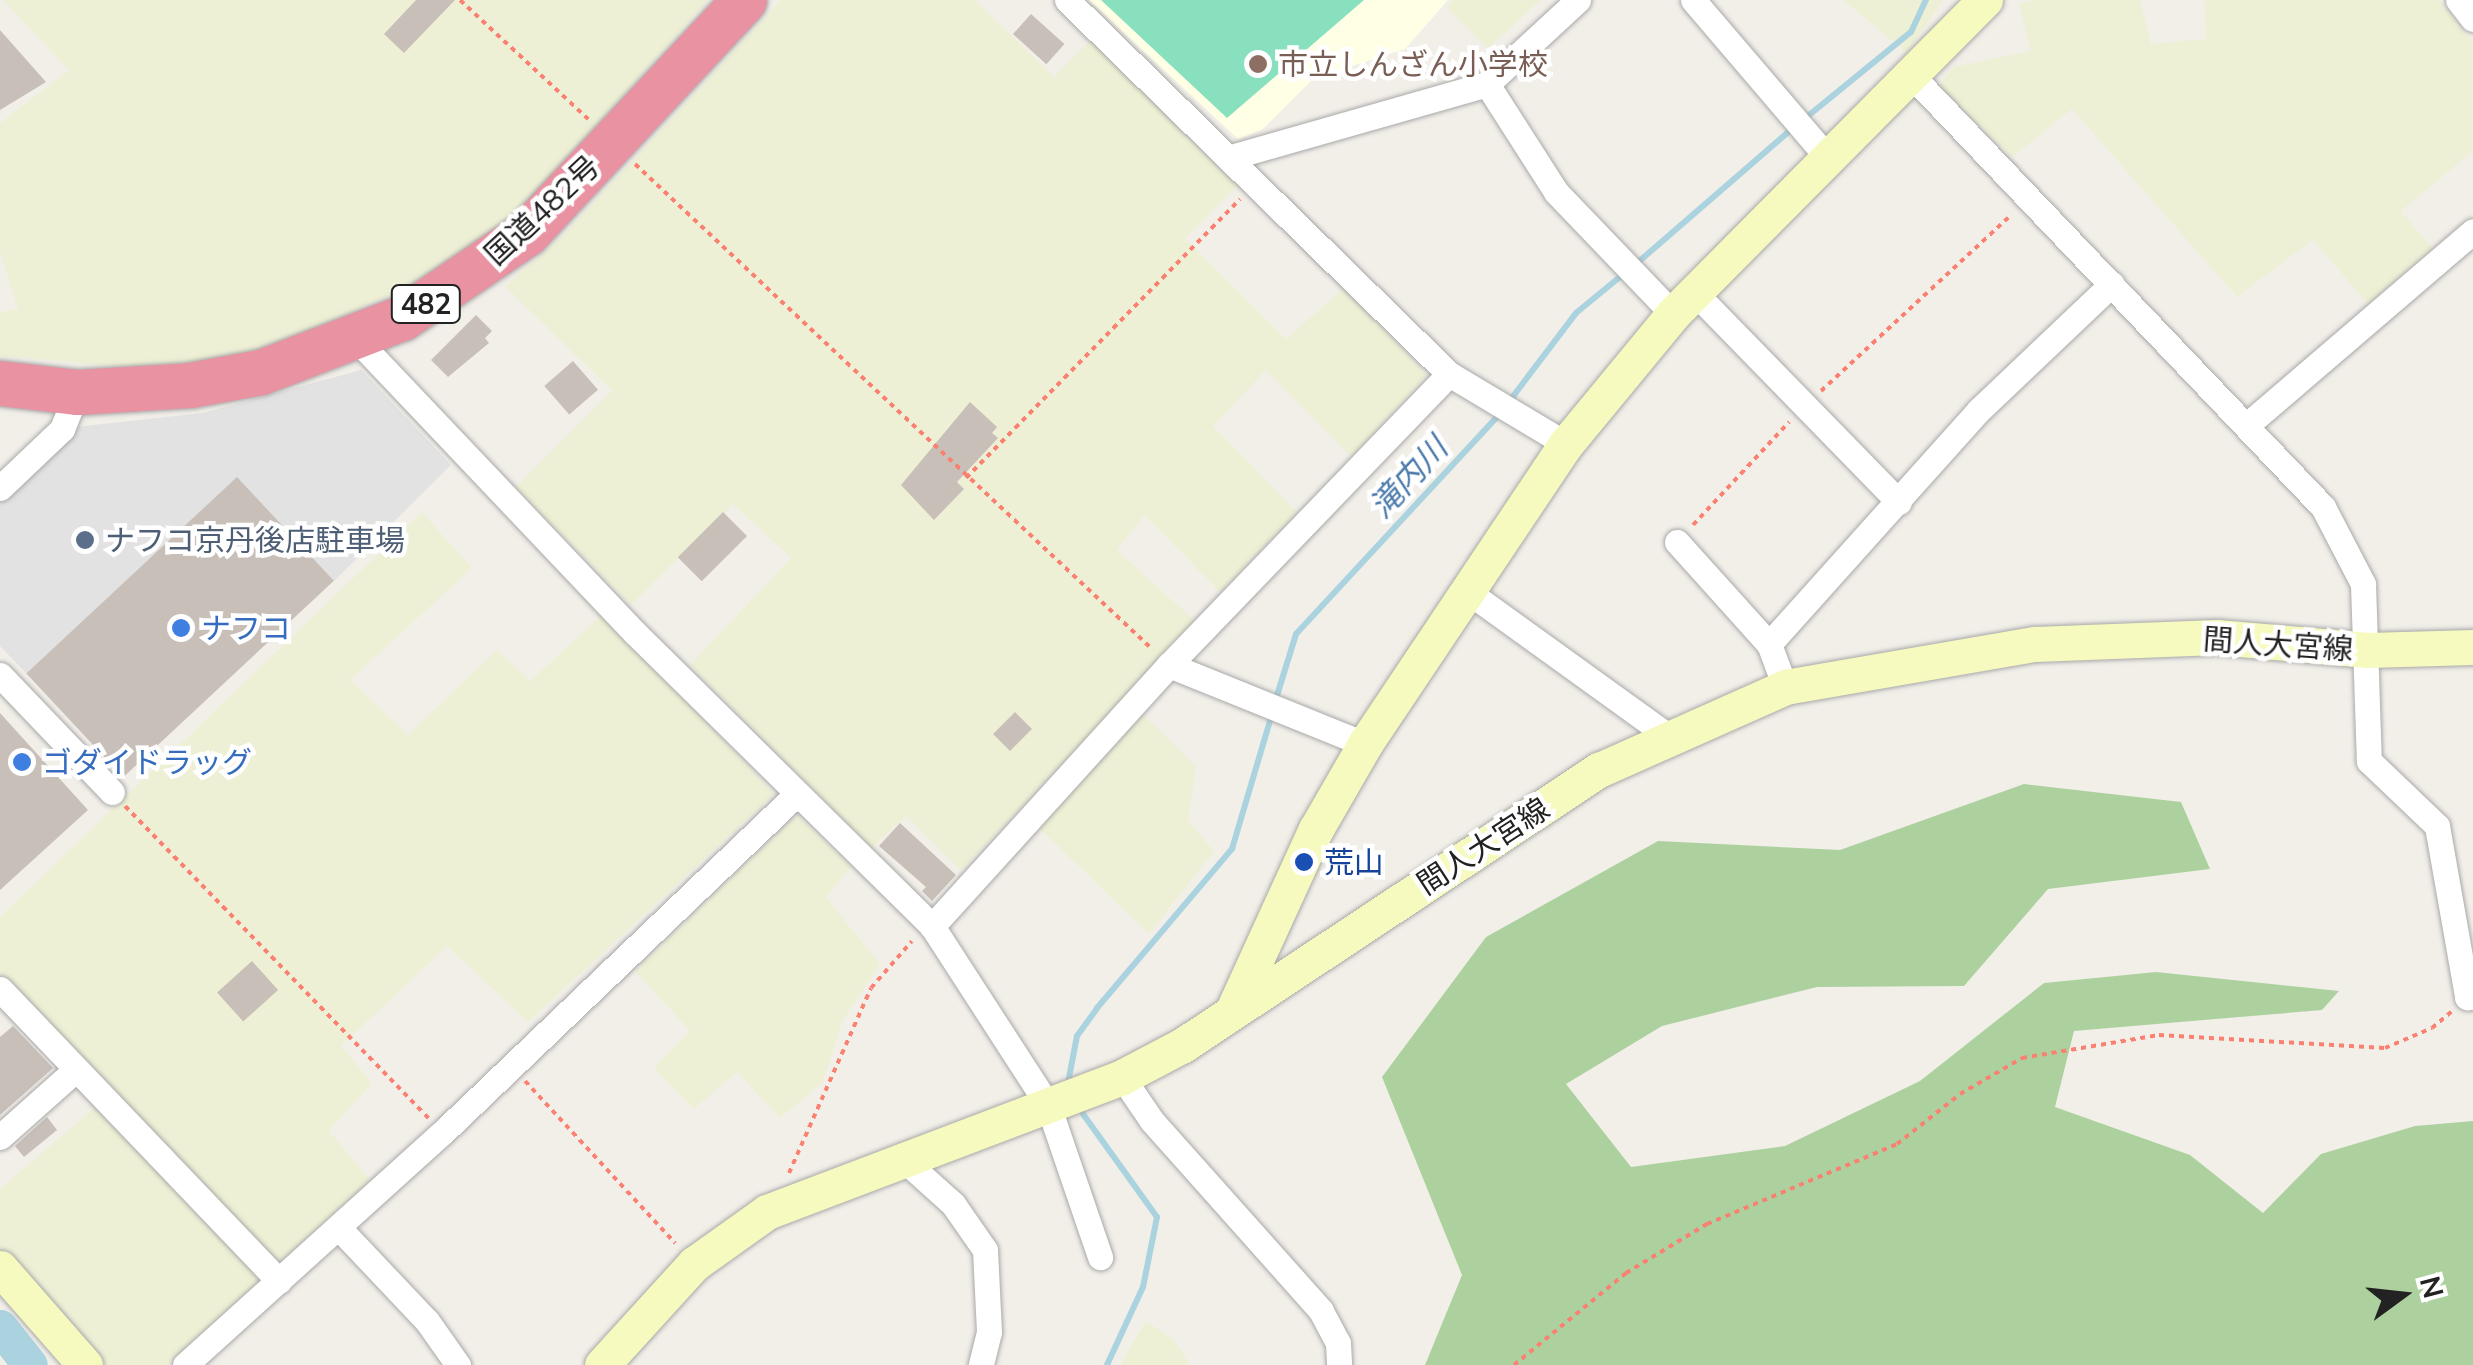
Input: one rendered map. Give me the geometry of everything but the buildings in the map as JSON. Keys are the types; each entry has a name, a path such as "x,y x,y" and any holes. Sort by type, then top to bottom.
{"highway":[{"name":"国道482号","path":"0,383 77,392 261,372 356,339 457,286 513,244 613,143 744,0"}],"main road":[{"path":"1232,1011 1316,829 1365,744 1566,444 1684,303 1914,78 1984,0"},
{"name":"間人大宮線","path":"602,1365 694,1264 774,1209 1122,1076 1232,1011 1598,770 1667,735 1785,688 2034,644 2217,637 2368,650 2473,647"},
{"path":"0,1268 85,1365"}],"street":[{"path":"1067,0 1450,374 1566,444"},
{"path":"1231,157 1487,84 1578,0"},
{"path":"1693,0 1828,158"},
{"path":"2458,0 2473,19"},
{"path":"1914,78 2324,507 2363,584 2368,650 2368,761 2438,826 2470,997"},
{"path":"1487,84 1556,192 1802,407 1899,502"},
{"path":"2248,424 2473,231"},
{"path":"1768,644 1980,410 2112,284"},
{"path":"356,339 796,795 930,924 1048,1105 1100,1257"},
{"path":"930,924 1169,665 1450,374"},
{"path":"0,488 62,429 77,392"},
{"path":"1678,542 1768,644 1785,688"},
{"path":"1467,592 1667,735"},
{"path":"1169,665 1365,744"},
{"path":"0,675 112,792"},
{"path":"186,1365 442,1133 796,795"},
{"path":"0,988 58,1046 73,1072 278,1281"},
{"path":"0,1137 73,1072"},
{"path":"1122,1076 1152,1121 1321,1311 1338,1343 1339,1365"},
{"path":"904,1160 952,1204 986,1250 989,1332 981,1365"},
{"path":"338,1227 427,1320 458,1365"}],"path":[{"path":"460,0 1169,665"},
{"path":"966,478 1257,182"},
{"path":"1678,542 1802,407 2030,198"},
{"path":"112,792 442,1133"},
{"path":"774,1209 864,1002 930,924"},
{"path":"1514,1365 1626,1272 1690,1234 1897,1144 1960,1094 2022,1058 2159,1035 2384,1048 2432,1028 2470,997"},
{"path":"512,1066 694,1264"}],"shaded area":[{"path":"3,0 708,0 518,215 449,269 256,354 139,368 0,356 0,312 18,309 0,252 0,123 69,70"},
{"path":"781,0 975,0 1054,77 1094,37 1244,179 1185,239 1286,339 1344,288 1427,375 1351,457 1266,370 1213,426 1297,512 1220,592 1144,515 1117,550 1197,623 961,870 906,816 872,848 690,665 791,558 733,504 631,605 516,487 612,391 505,286 562,237"},
{"name":"市立しんざん小学校","path":"1089,0 1448,0 1405,49 1314,78 1263,129 1238,139"},
{"path":"1453,0 1541,0 1488,48 1447,8"},
{"path":"1843,0 1943,0 1907,53"},
{"path":"2033,0 2140,0 2151,44 2206,39 2204,0 2439,0 2473,42 2473,151 2401,211 2433,249 2368,304 2313,240 2237,297 2072,109 2012,157 1938,87 1953,67 2031,51 2019,4"},
{"name":"ナフコ京丹後店駐車場","path":"361,370 451,465 334,581 237,478 28,675 0,646 0,500 75,427 203,413"},
{"path":"422,512 472,568 350,680 408,735 497,650 530,681 603,614 774,794 528,1022 447,946 341,1046 372,1083 329,1131 370,1180 167,1365 100,1365 0,1251 0,1189 114,1091 0,974 0,917"},
{"path":"1142,713 1196,767 1188,821 1214,851 1149,934 1036,825"},
{"path":"797,815 851,867 826,897 880,964 843,1020 823,1082 780,1118 737,1072 694,1109 654,1068 690,1031 635,971"},
{"path":"1146,1321 1175,1341 1190,1365 1120,1365"}],"green space":[{"name":"市立しんざん小学校","path":"1101,0 1364,0 1227,118"},
{"path":"2024,784 2181,802 2210,869 2048,889 1964,986 1817,987 1662,1026 1566,1084 1631,1167 1785,1146 1920,1081 2044,983 2156,972 2339,991 2322,1010 2074,1031 2055,1107 2190,1155 2263,1213 2321,1154 2415,1126 2473,1121 2473,1365 1425,1365 1462,1275 1382,1077 1486,937 1658,841 1840,850"}],"waterway":[{"name":"滝内川","path":"1803,120 1911,32 1926,0"},
{"name":"滝内川","path":"1636,264 1793,128"},
{"name":"滝内川","path":"1508,403 1576,313 1626,272"},
{"name":"滝内川","path":"1275,702 1296,634 1501,413"},
{"name":"滝内川","path":"1068,1083 1077,1036 1232,849 1272,714"},
{"name":"滝内川","path":"1083,1114 1157,1217 1143,1287 1107,1365"},
{"path":"0,1327 30,1365"}],"place":[{"name":"市立しんざん小学校","path":"1258,64"},
{"name":"ナフコ京丹後店駐車場","path":"85,540"},
{"name":"ナフコ","path":"181,628"},
{"name":"ゴダイドラッグ","path":"22,762"},
{"name":"荒山","path":"1304,862"}]}
